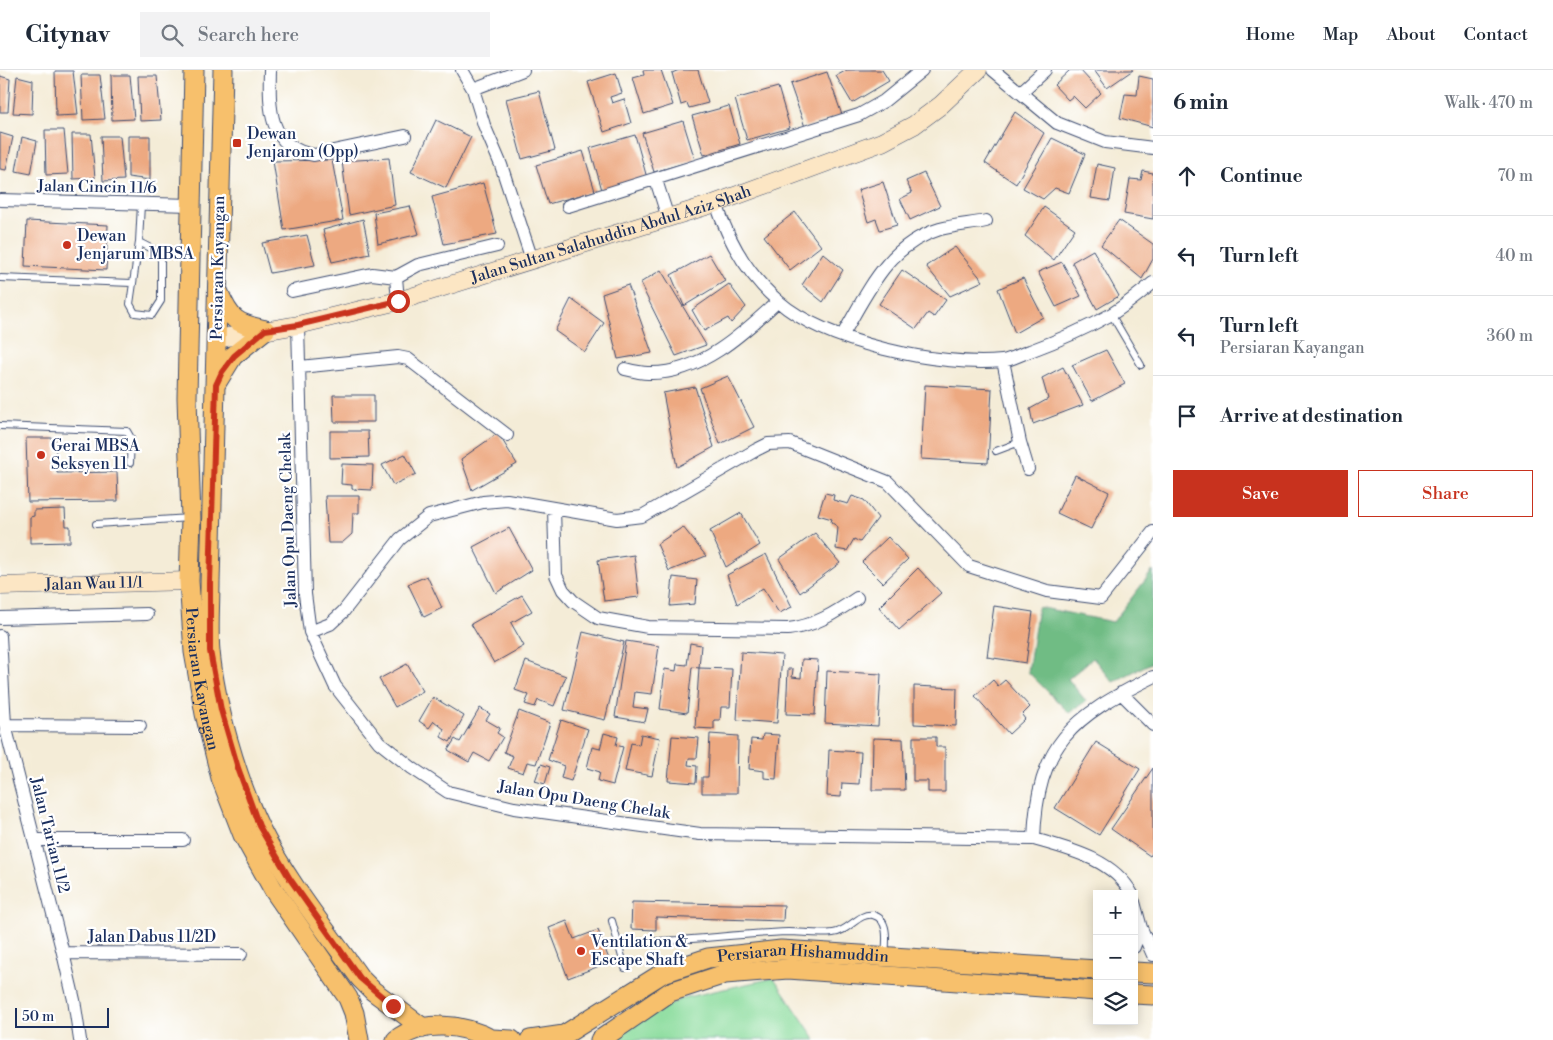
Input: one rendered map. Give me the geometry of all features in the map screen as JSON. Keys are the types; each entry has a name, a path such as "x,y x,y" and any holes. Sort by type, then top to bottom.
{"main road":[{"name":"Persiaran Kayangan","path":"194,70 188,398 191,518 188,581 194,652 205,714 221,778 243,835 273,889 348,998 354,1013 359,1040"},
{"name":"Persiaran Kayangan","path":"222,70 210,583 210,651 221,710 238,768 259,826 290,879 360,978 373,991 423,1028"},
{"path":"218,290 225,308 232,318 244,325 265,330"},
{"path":"216,385 222,372 234,356 265,330"},
{"path":"188,398 200,354 204,348 216,339"},
{"name":"Persiaran Hishamuddin","path":"530,1040 564,1035 663,973 708,958 781,950 1093,970"},
{"name":"Persiaran Hishamuddin","path":"600,1040 670,992 734,974 788,969 1093,991"},
{"path":"1138,972 1153,973"},
{"path":"1138,994 1153,996"},
{"path":"396,1040 423,1028 446,1026 470,1029 492,1040 512,1040"}],"street":[{"path":"270,70 269,105 274,124 281,138 301,153 314,154 405,136"},
{"path":"462,70 473,89 484,125 517,208 532,260"},
{"path":"473,89 524,70"},
{"path":"568,206 859,115 884,101 922,70"},
{"name":"Jalan Sultan Salahuddin Abdul Aziz Shah","path":"216,339 298,325 398,301 716,203 882,142 914,125 941,105 978,70"},
{"path":"994,70 1057,123 1079,134 1105,142 1153,148"},
{"path":"1021,92 1045,70"},
{"path":"656,180 668,218"},
{"name":"Jalan Cincin 11/6","path":"0,200 192,205"},
{"path":"716,203 725,229 746,266 778,301 804,319 842,336 892,350 938,359 1003,361 1059,340 1111,314 1153,283"},
{"path":"842,336 876,278 890,259 904,247 939,229 986,221"},
{"path":"292,291 372,274 396,277 418,265 497,246"},
{"path":"396,277 398,301"},
{"path":"626,369 648,373 671,371 694,362 722,348 752,325 778,301"},
{"name":"Jalan Opu Daeng Chelak","path":"298,325 305,594 310,632 335,686 380,742 412,768 448,792 514,808 700,834 1034,840 1071,849 1099,862 1122,880 1129,890"},
{"path":"300,367 398,357 408,359 507,435"},
{"path":"1003,361 1020,442 1028,469"},
{"path":"310,632 330,624 342,612 400,540 429,516 483,502 507,500 617,519 642,516 756,450 777,442 790,443 888,482 969,566 1047,592 1101,598 1153,532"},
{"path":"554,509 556,575 563,590 573,602 598,618 648,627 788,629 805,627 832,615 857,598"},
{"name":"Jalan Wau 11/1","path":"0,586 188,581"},
{"path":"0,618 147,614"},
{"name":"Jalan Tarian 11/2","path":"0,636 5,725 63,953 74,1000 80,1040"},
{"path":"1034,840 1035,810 1041,779 1058,743 1084,715 1153,677"},
{"path":"1121,693 1153,725"},
{"path":"5,725 140,726"},
{"path":"34,840 182,840"},
{"path":"1138,919 1140,928 1153,955"},
{"path":"1138,935 1140,928"},
{"name":"Jalan Dabus 11/2D","path":"63,953 241,954"}],"lane":[{"path":"139,242 158,252 161,260 161,301 152,315 136,313 130,304 139,242 141,204"},
{"path":"0,278 132,283"},
{"path":"1111,314 1141,365"},
{"path":"0,426 127,431 131,438 130,463"},
{"path":"996,451 1020,442"},
{"path":"96,524 191,518"},
{"path":"617,942 674,942 788,932 835,933 864,916 874,915 882,920 886,931 885,956"},
{"path":"612,921 625,968"}],"green space":[{"path":"1153,570 1153,662 1113,682 1093,658 1068,679 1086,701 1069,713 1028,672 1038,607 1113,622"},
{"path":"774,978 816,1040 610,1040 629,1025 683,998"}],"building":[{"path":"643,70 661,70 673,105 644,114 633,78 644,75"},
{"path":"679,70 698,70 708,103 689,108 687,103 681,105 672,73"},
{"path":"847,70 882,70 889,81 852,103 836,76"},
{"path":"1070,70 1080,70 1101,93 1085,108 1073,96 1068,100 1054,85"},
{"path":"1094,70 1133,70 1107,88"},
{"path":"55,71 73,71 78,115 56,116"},
{"path":"827,72 842,115 805,127 790,84"},
{"path":"616,73 622,93 610,97 612,103 624,99 631,123 604,132 588,82"},
{"path":"81,75 100,75 105,119 83,120"},
{"path":"111,75 130,75 134,119 112,120"},
{"path":"0,76 10,79 8,112 0,112"},
{"path":"17,76 33,80 32,114 13,113"},
{"path":"138,76 157,76 161,120 140,121"},
{"path":"1139,76 1153,79 1153,127 1120,118 1125,94 1137,95"},
{"path":"778,87 790,128 747,140 735,99"},
{"path":"539,91 555,150 522,159 506,99"},
{"path":"729,106 740,144 704,155 692,116"},
{"path":"1015,112 1044,133 1016,184 985,163"},
{"path":"436,120 471,137 446,188 411,172"},
{"path":"683,121 695,160 654,172 642,133"},
{"path":"45,130 64,130 68,174 46,175"},
{"path":"0,133 13,137 6,170 0,169"},
{"path":"72,134 91,134 95,178 73,179"},
{"path":"635,135 647,178 602,190 590,148"},
{"path":"101,136 120,136 124,180 103,181"},
{"path":"128,136 150,136 150,180 128,177"},
{"path":"22,137 37,141 31,174 16,171"},
{"path":"1052,138 1085,154 1069,193 1055,188 1043,199 1023,188"},
{"path":"583,151 595,191 548,204 536,165"},
{"path":"389,158 395,205 349,215 342,161"},
{"path":"332,160 343,220 284,230 273,161"},
{"path":"1097,164 1115,168 1110,201 1091,198"},
{"path":"1143,171 1153,173 1153,219 1124,214 1130,179 1141,180"},
{"path":"924,173 940,206 910,220 900,199 912,193 906,181"},
{"path":"883,182 897,225 880,230 876,219 868,222 858,190"},
{"path":"483,183 497,234 444,244 432,197"},
{"path":"410,206 419,234 378,244 374,213"},
{"path":"1044,207 1075,229 1054,260 1025,236"},
{"path":"795,212 821,246 790,270 764,236"},
{"path":"363,219 370,254 332,262 323,230"},
{"path":"1119,220 1153,244 1153,259 1142,279 1101,245"},
{"name":"Dewan Jenjarum MBSA","path":"27,221 108,225 106,270 25,266"},
{"path":"307,235 315,265 270,273 262,243"},
{"path":"955,247 983,281 950,296 926,266"},
{"path":"1093,250 1119,296 1097,309 1072,262"},
{"path":"823,253 843,270 823,302 802,285"},
{"path":"709,254 725,281 684,306 671,275"},
{"path":"1062,262 1081,296 1056,307 1038,272"},
{"path":"661,270 706,345 676,356 640,283"},
{"path":"902,270 946,300 934,317 928,313 916,329 879,304"},
{"path":"1023,278 1043,317 1015,333 998,289"},
{"path":"729,284 746,307 731,323 728,318 704,331 692,310"},
{"path":"628,285 652,353 618,359 602,294"},
{"path":"571,299 604,323 585,352 555,331"},
{"path":"1106,350 1125,384 1092,401 1072,365"},
{"path":"1063,367 1083,405 1033,424 1030,409 1048,399 1042,378"},
{"path":"728,376 754,427 720,444 700,388"},
{"path":"925,385 992,389 988,463 921,459"},
{"path":"695,387 714,447 677,467 663,393"},
{"path":"333,395 374,395 374,422 334,422"},
{"path":"330,431 368,431 369,457 330,458"},
{"path":"498,433 517,464 472,490 461,459"},
{"name":"Gerai MBSA Seksyen 11","path":"26,438 55,438 57,473 117,472 118,501 28,502"},
{"path":"405,454 416,474 393,485 382,465"},
{"path":"342,464 373,465 372,490 352,489 352,485 341,484"},
{"path":"1075,475 1109,492 1091,529 1057,513"},
{"path":"825,493 834,495 833,500 848,504 852,496 864,500 878,518 860,542 854,539 847,551 836,549 838,527 831,522 832,519 818,515"},
{"path":"325,496 359,496 359,513 353,513 352,534 342,543 328,543"},
{"path":"65,509 66,526 70,526 70,542 30,543 30,517 34,516 34,510"},
{"path":"741,513 760,545 726,567 710,531"},
{"path":"683,527 706,556 669,571 657,544"},
{"path":"509,528 532,570 496,593 473,547"},
{"path":"815,533 840,563 800,593 779,559"},
{"path":"888,537 908,559 883,583 862,562"},
{"path":"766,554 792,607 779,613 763,588 737,604 727,575"},
{"path":"634,555 639,597 604,601 598,560"},
{"path":"918,568 941,593 899,630 879,607"},
{"path":"427,576 442,608 424,617 408,584"},
{"path":"673,577 697,580 695,604 670,606"},
{"path":"522,595 532,611 511,623 524,646 494,663 471,624"},
{"path":"994,606 1033,612 1026,663 987,657"},
{"path":"583,632 624,642 605,720 564,710"},
{"path":"626,641 659,646 652,694 635,692 633,707 648,709 645,722 615,717"},
{"path":"690,643 701,645 699,668 692,667 687,713 660,709 665,669 676,671 677,664 687,665"},
{"path":"741,652 782,655 777,723 737,720"},
{"path":"802,659 818,660 815,715 786,714 788,669 793,669 792,677 801,678"},
{"path":"526,661 566,676 554,706 538,700 535,707 525,704 529,695 515,690"},
{"path":"407,664 423,691 395,707 379,679"},
{"path":"699,668 732,669 730,707 721,707 720,720 714,720 714,729 695,728"},
{"path":"827,671 881,674 878,726 825,723"},
{"path":"993,680 998,686 1005,680 1030,707 1022,715 1025,719 1009,734 975,696"},
{"path":"914,686 957,688 956,726 914,724"},
{"path":"433,697 464,716 450,742 441,737 444,729 434,721 429,728 419,721"},
{"path":"480,708 490,714 486,720 500,728 497,733 503,737 489,761 474,753 469,762 448,750 455,739 460,742"},
{"path":"519,711 550,723 536,764 527,762 523,773 508,768 513,756 504,752"},
{"path":"561,720 588,729 571,781 561,778 564,766 548,760"},
{"path":"604,733 618,737 616,745 623,747 613,785 598,781 600,772 587,768 592,747 600,749"},
{"path":"641,734 660,738 652,776 625,771 631,743 639,745"},
{"path":"710,734 738,736 737,793 702,793 702,777 708,777"},
{"path":"763,734 779,735 776,779 764,778 764,771 749,769 751,739 762,740"},
{"path":"672,736 699,738 697,758 689,758 688,765 697,766 696,783 668,781"},
{"path":"913,737 936,737 936,747 945,747 945,792 928,792 928,781 913,781"},
{"path":"873,738 903,739 905,790 872,790"},
{"path":"1096,742 1140,769 1099,835 1055,808"},
{"path":"829,750 861,752 859,784 842,783 841,797 827,796"},
{"path":"541,764 550,767 545,784 535,781"},
{"path":"1153,768 1153,852 1150,856 1111,829"},
{"path":"632,902 784,905 783,921 656,917 656,930 631,929"},
{"name":"Ventilation & Escape Shaft","path":"567,921 574,939 598,930 610,962 568,978 549,928"}],"place":[{"name":"Dewan Jenjarom (Opp)","path":"237,143"},
{"name":"Dewan Jenjarum MBSA","path":"67,245"},
{"name":"Gerai MBSA Seksyen 11","path":"41,455"},
{"name":"Ventilation & Escape Shaft","path":"581,951"}],"route":[{"path":"393,1006 373,991 360,978 290,879 259,826 238,768 221,710 210,651 210,583 216,385 228,363 265,330 298,325 398,301"}]}
